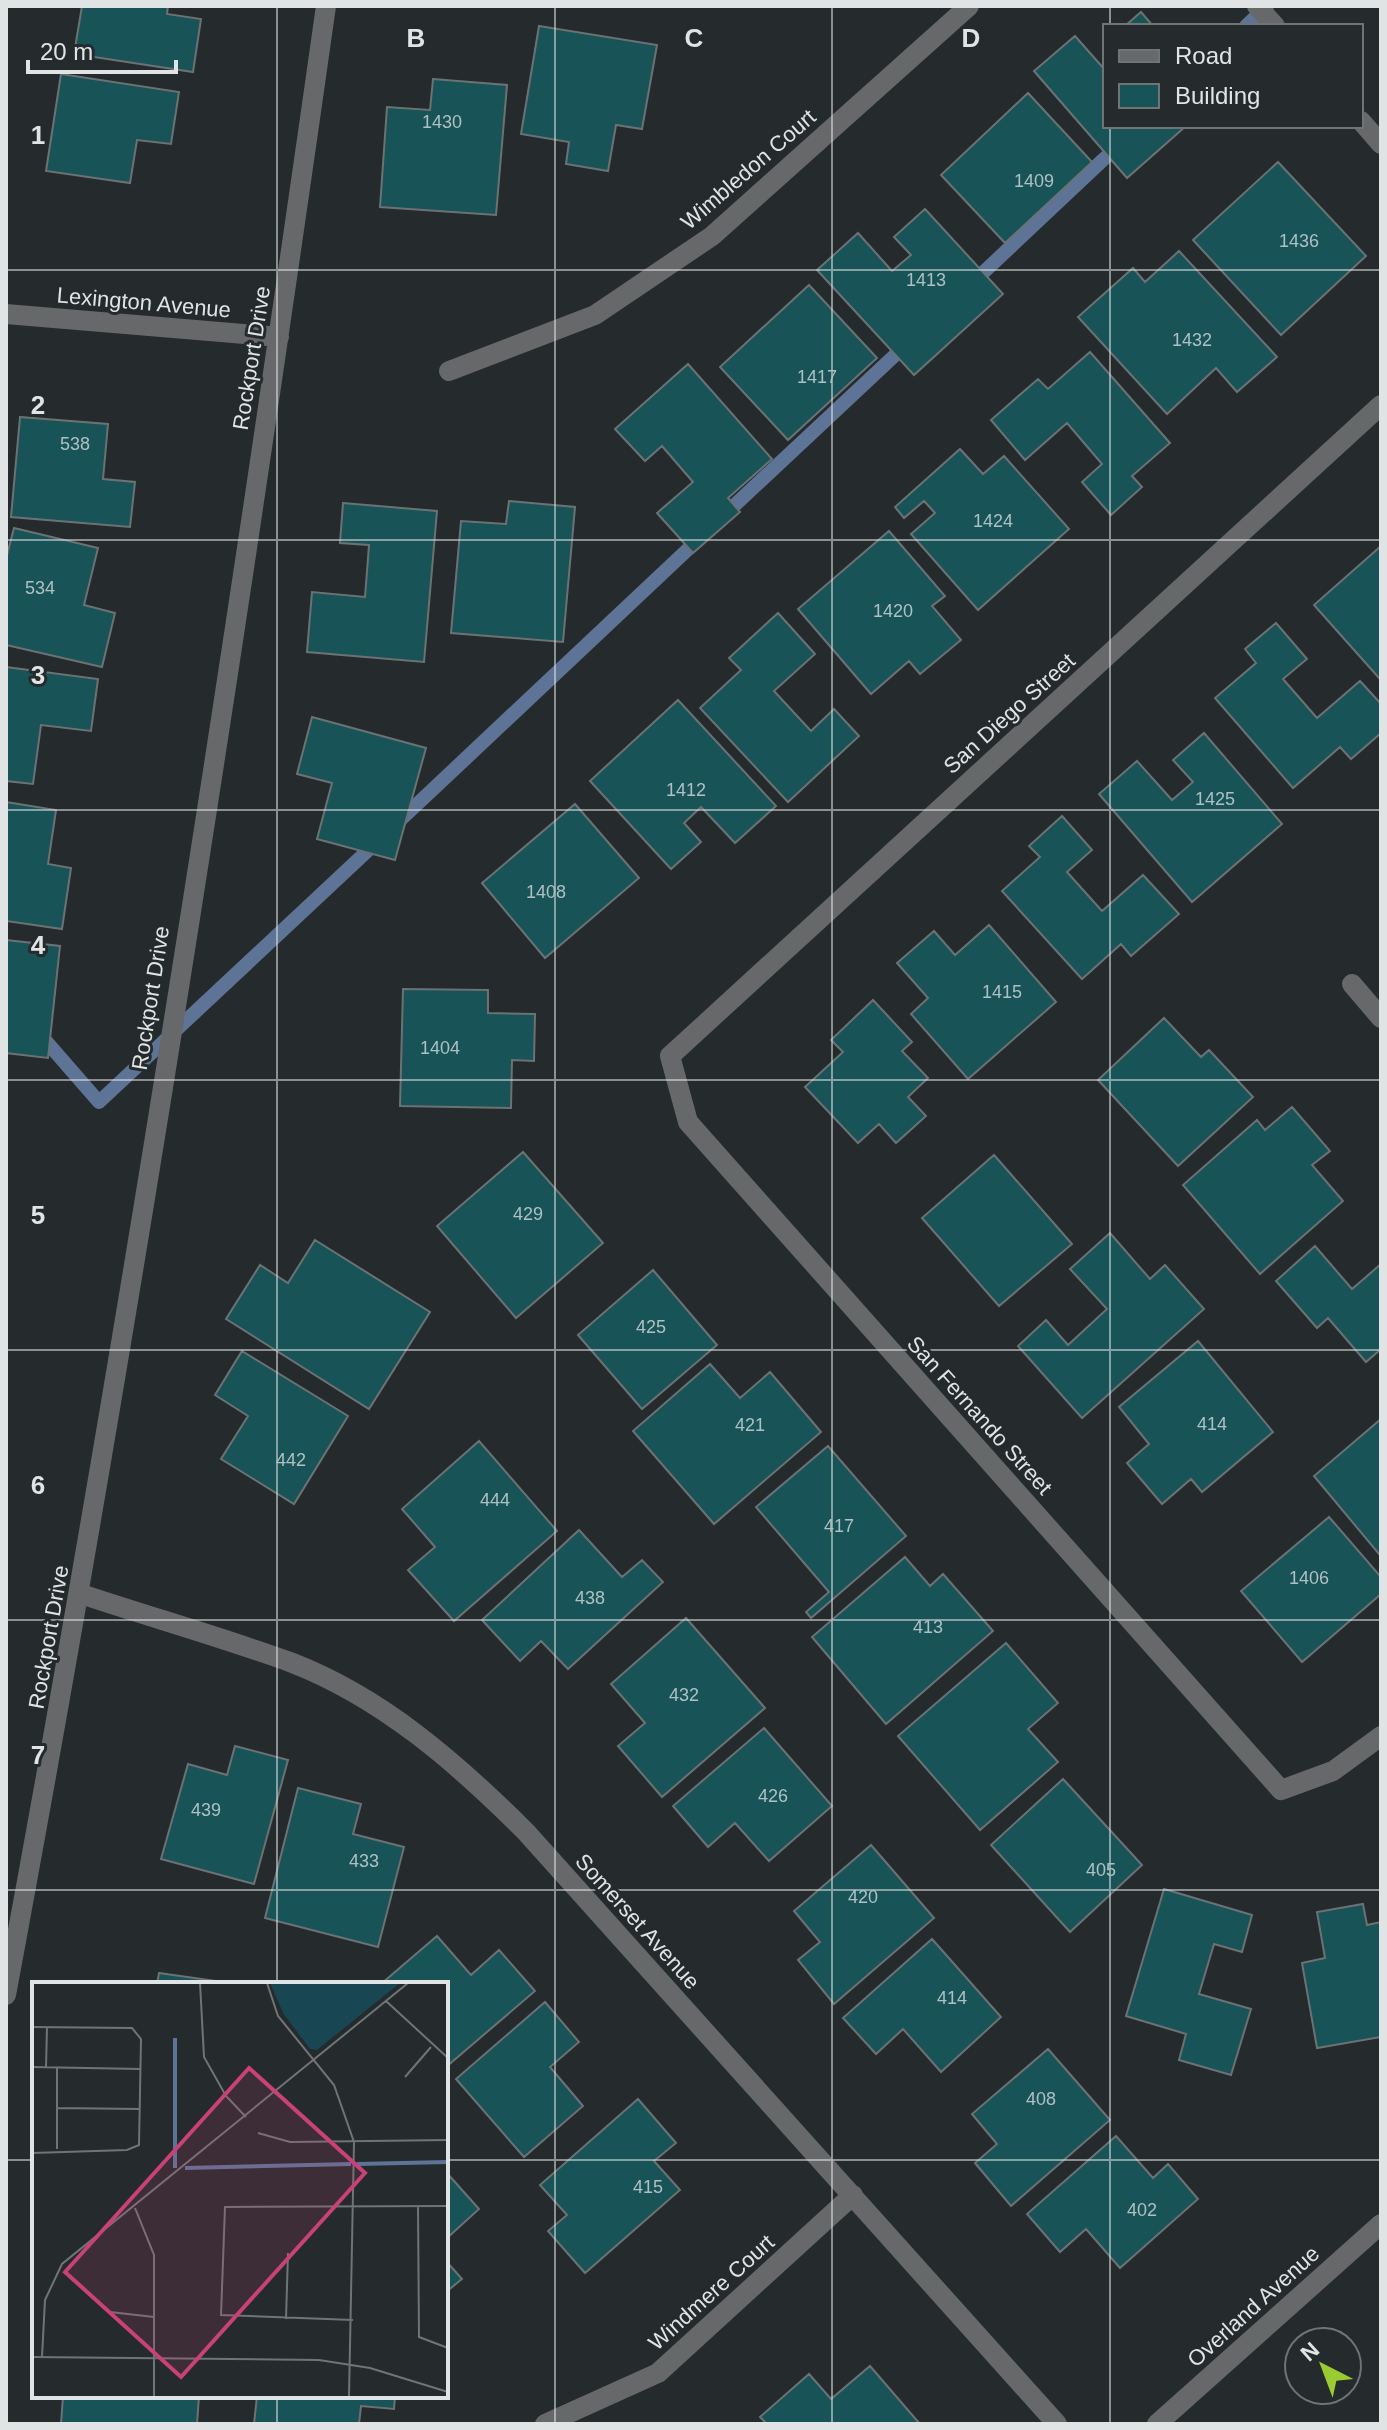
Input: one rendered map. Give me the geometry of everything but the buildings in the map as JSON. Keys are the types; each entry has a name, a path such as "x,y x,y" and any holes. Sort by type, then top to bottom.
{"street":[{"name":"Rockport Drive","path":"6,1995 81,1594 279,337 326,6"},
{"name":"Wimbledon Court","path":"449,371 595,315 712,236 969,6"},
{"path":"1257,6 1273,24"},
{"path":"1363,123 1381,144"},
{"name":"Lexington Avenue","path":"6,314 279,337"},
{"name":"San Diego Street","path":"670,1056 1381,405"},
{"path":"1352,984 1381,1018"},
{"name":"San Fernando Street","path":"670,1056 688,1122 1281,1790 1333,1771 1381,1736"},
{"name":"Somerset Avenue","path":"81,1594 292,1663 386,1712 431,1744 484,1789 1057,2424"},
{"name":"Windmere Court","path":"545,2424 658,2373 853,2195"},
{"name":"Overland Avenue","path":"1157,2424 1381,2224"}],"waterway":[{"path":"1248,24 1267,6"},
{"path":"970,285 1137,128"},
{"path":"722,517 908,343"},
{"path":"396,824 701,537"},
{"path":"38,1032 99,1102 378,841"}]}
